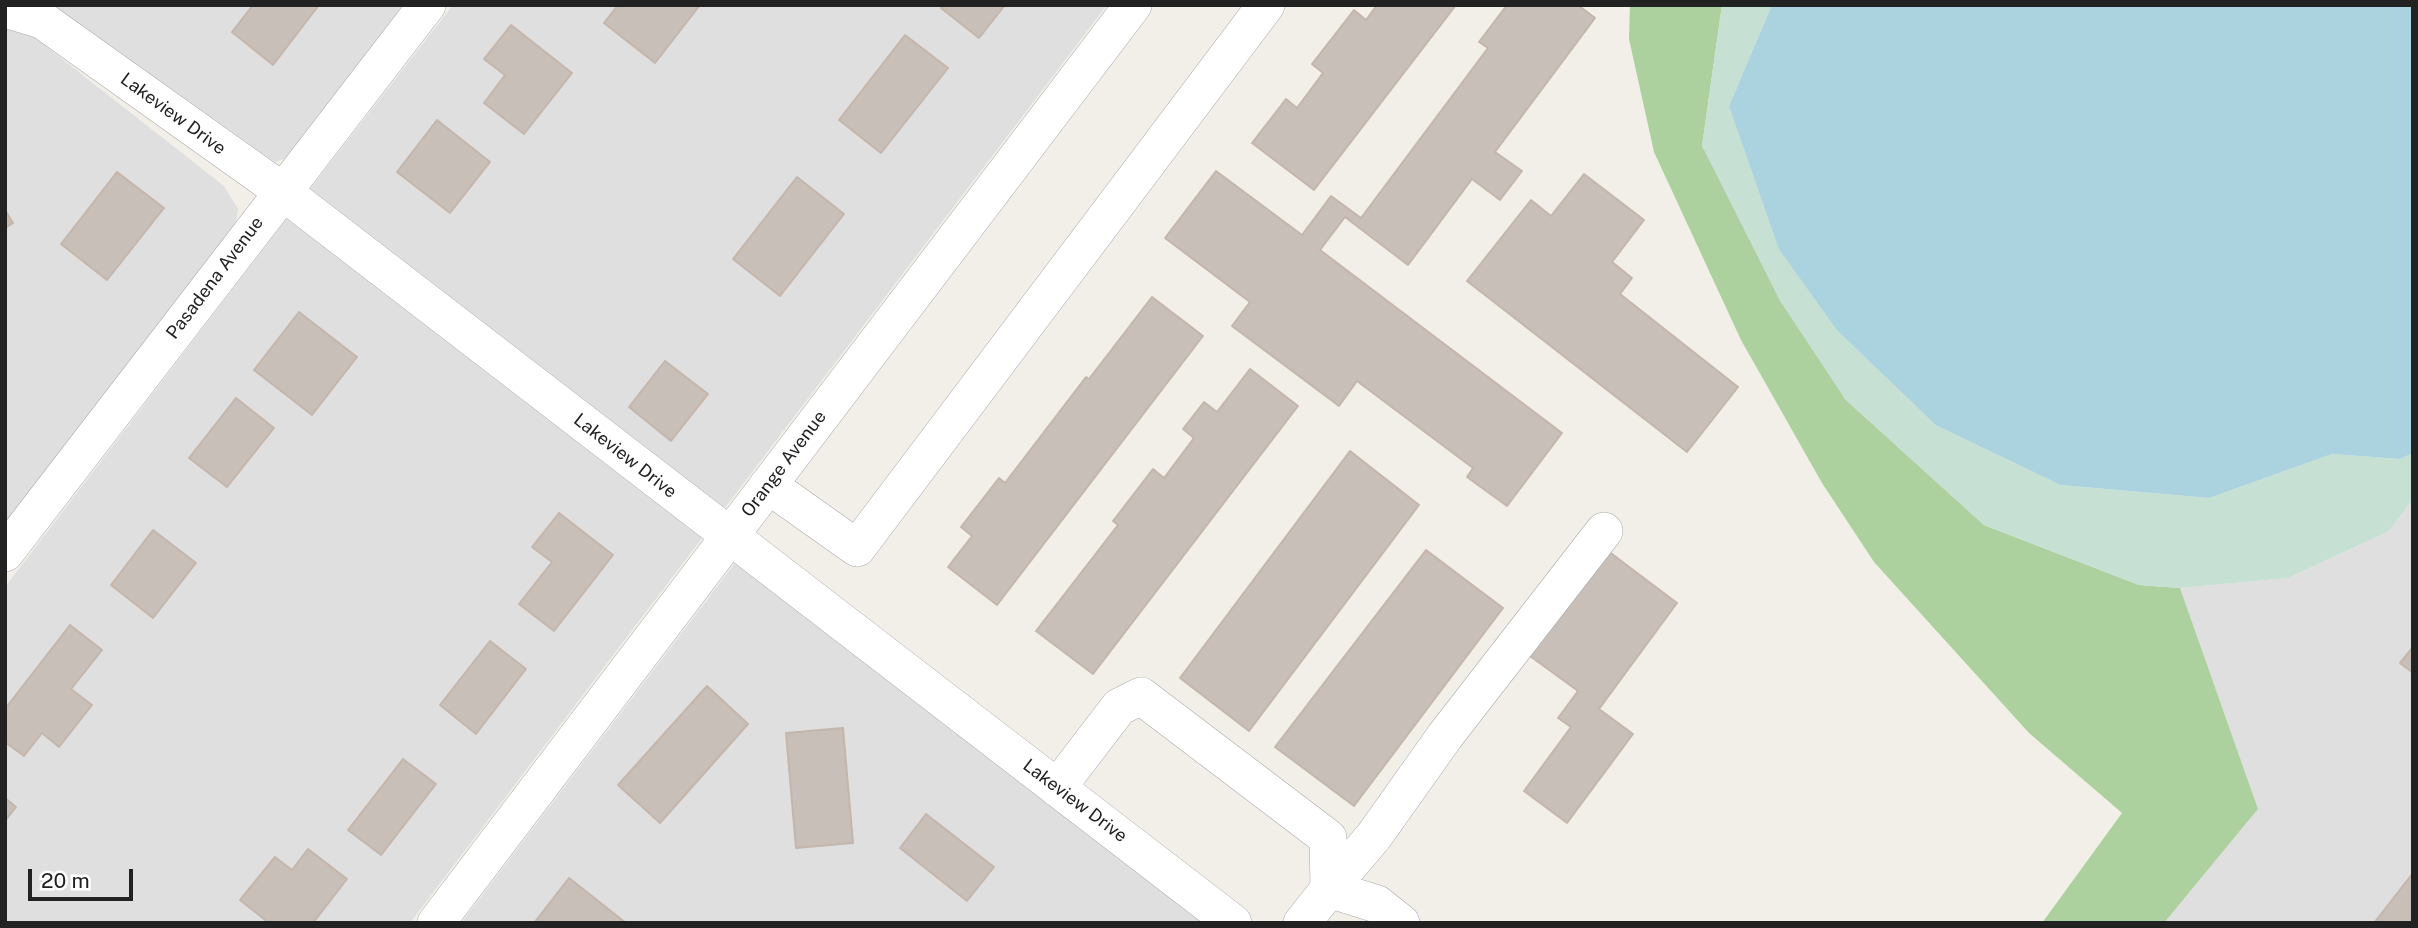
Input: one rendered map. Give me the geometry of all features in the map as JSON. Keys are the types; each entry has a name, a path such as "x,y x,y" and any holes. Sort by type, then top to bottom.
{"street":[{"name":"Pasadena Avenue","path":"5,553 427,5"},
{"name":"Orange Avenue","path":"436,923 1133,5"},
{"path":"768,485 857,548 1266,5"},
{"name":"Lakeview Drive","path":"5,9 42,20 282,191 1233,923"},
{"path":"1303,923 1374,836 1445,736 1604,531"},
{"path":"1057,788 1119,707 1141,695 1328,838 1329,889"},
{"path":"1329,889 1377,904 1401,923"}],"shaded area":[{"path":"53,5 408,5 289,157 275,162"},
{"path":"453,5 1107,5 724,509 309,190"},
{"path":"5,28 34,37 224,186 238,209 235,230 5,527"},
{"path":"287,218 702,538 410,923 5,923 5,587"},
{"path":"2413,499 2413,923 2164,923 2258,809 2180,588 2288,578 2389,531"},
{"path":"735,563 1203,923 461,923"}],"green space":[{"path":"1630,5 1722,5 1702,146 1845,399 1984,525 2139,585 2180,588 2258,809 2164,923 2042,923 2122,813 2029,733 1874,562 1822,483 1741,340 1654,152 1629,39"},
{"path":"1722,5 1772,5 1729,106 2061,485 2209,498 2332,454 2400,459 2413,453 2413,499 2389,531 2288,578 2180,588 2139,585 1984,525 1845,399 1780,301 1702,146"}],"water":[{"path":"1772,5 2413,5 2413,453 2400,459 2332,454 2209,498 2061,485 1936,425 1837,330 1779,249 1729,106"}],"building":[{"path":"253,5 319,5 273,65 232,32"},
{"path":"618,5 700,5 655,63 604,23"},
{"path":"943,5 1005,5 979,38 941,8"},
{"path":"1377,5 1456,5 1314,190 1252,143 1286,99 1297,108 1323,73 1312,64 1354,10 1366,20"},
{"path":"1507,5 1578,5 1595,18 1495,152 1522,171 1500,200 1472,179 1408,265 1345,217 1320,250 1562,433 1507,506 1467,477 1473,468 1357,381 1339,406 1232,326 1250,302 1165,238 1216,171 1302,235 1331,196 1361,218 1488,48 1479,42"},
{"path":"511,25 572,73 524,134 484,103 505,75 484,59"},
{"path":"905,35 948,68 881,153 839,120"},
{"path":"437,120 490,162 450,213 397,172"},
{"path":"117,172 164,208 107,280 61,244"},
{"path":"1584,174 1644,220 1612,262 1632,278 1620,294 1738,387 1687,452 1467,281 1531,200 1551,216"},
{"path":"797,177 844,214 780,296 733,259"},
{"path":"5,210 13,223 5,228"},
{"path":"1152,297 1203,336 997,605 948,567 972,536 961,527 999,478 1005,483 1086,377 1089,379"},
{"path":"299,312 357,357 312,415 254,370"},
{"path":"665,361 708,394 671,441 629,407"},
{"path":"1250,369 1298,406 1093,674 1036,631 1118,525 1113,521 1153,469 1164,478 1194,438 1183,429 1204,402 1217,412"},
{"path":"236,398 274,428 227,487 189,458"},
{"path":"1350,451 1419,505 1249,731 1180,678"},
{"path":"559,513 613,555 554,631 519,604 552,562 532,547"},
{"path":"153,530 196,563 153,618 111,585"},
{"path":"1426,550 1503,608 1354,806 1275,747"},
{"path":"1608,551 1677,603 1599,709 1633,734 1567,823 1524,791 1571,727 1558,718 1578,691 1530,656"},
{"path":"70,625 102,650 71,689 92,705 59,747 42,733 24,756 5,742 5,709"},
{"path":"490,641 526,669 476,734 440,705"},
{"path":"2413,647 2413,673 2400,663"},
{"path":"707,686 748,724 660,823 618,785"},
{"path":"843,728 853,843 796,848 786,733"},
{"path":"403,759 436,784 381,855 348,830"},
{"path":"5,798 16,807 5,821"},
{"path":"926,814 994,867 967,901 900,848"},
{"path":"308,849 347,879 313,923 269,923 240,900 275,857 292,870"},
{"path":"2413,873 2413,923 2374,923"},
{"path":"569,878 626,923 534,923"}]}
